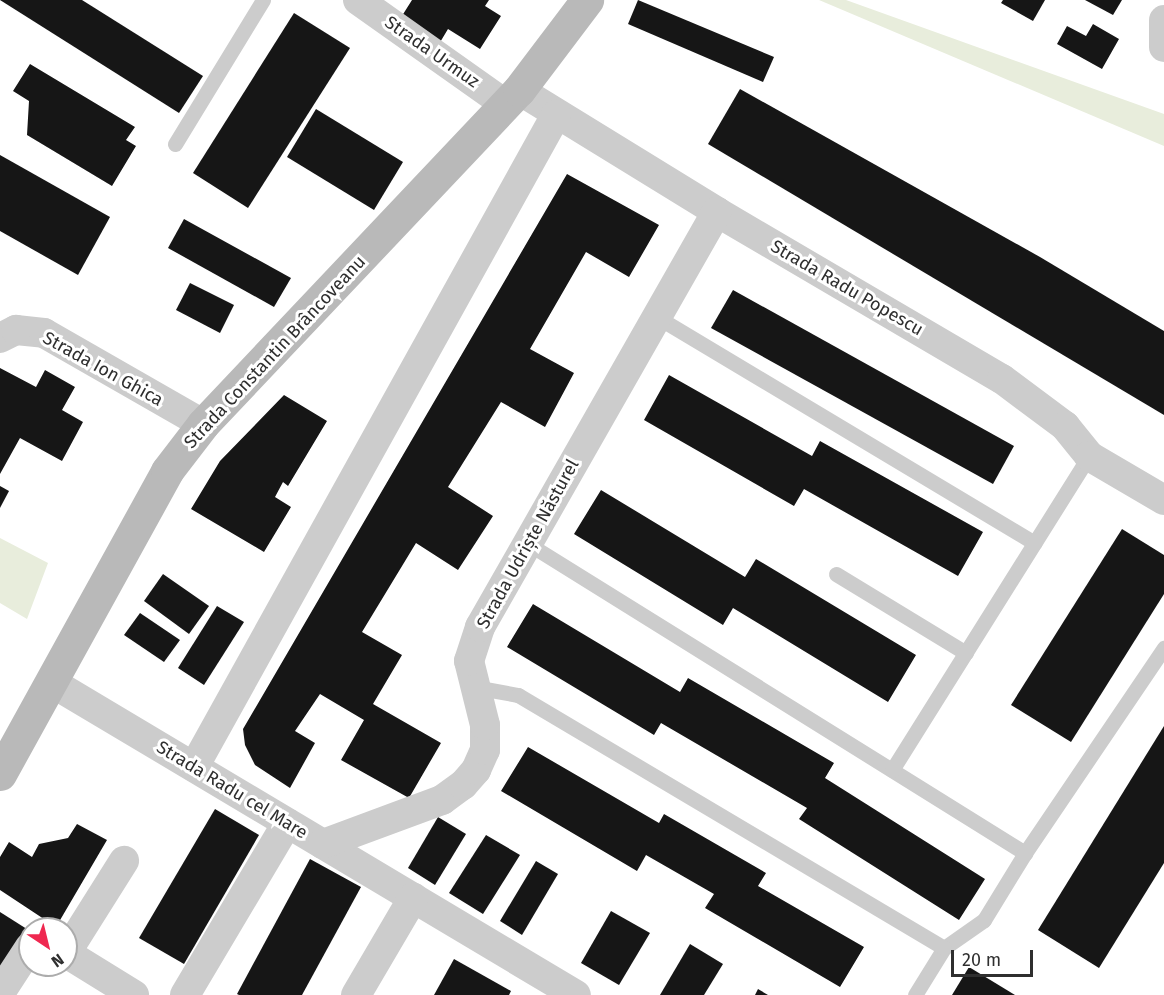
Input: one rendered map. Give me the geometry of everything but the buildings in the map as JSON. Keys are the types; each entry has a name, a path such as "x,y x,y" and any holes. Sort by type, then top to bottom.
{"main road":[{"name":"Strada Constantin Brâncoveanu","path":"0,774 156,486 203,424 512,97 587,0"}],"street":[{"name":"Strada Urmuz","path":"358,0 512,97"},
{"name":"Strada Radu Popescu","path":"512,97 556,115 1002,380 1065,426 1089,456 1164,500"},
{"path":"194,767 556,115"},
{"name":"Strada Udriște Năsturel","path":"323,844 442,800 463,785 484,750 485,725 469,661 480,627 717,212"},
{"name":"Strada Ion Ghica","path":"0,338 16,330 44,333 203,424"},
{"name":"Strada Radu cel Mare","path":"51,682 576,995"},
{"path":"194,992 287,823"},
{"path":"78,934 124,861"},
{"path":"356,995 413,898"},
{"path":"78,960 134,995"},
{"path":"0,993 18,965"}],"lane":[{"path":"175,144 263,0"},
{"path":"657,318 1035,543"},
{"path":"892,770 1089,456"},
{"path":"527,543 1025,854"},
{"path":"836,574 966,653"},
{"path":"915,995 944,948 984,920 1025,854 1164,648"},
{"path":"474,687 518,695 944,948"}],"green space":[{"path":"819,0 846,0 1164,114 1164,146"},
{"path":"0,538 48,563 27,619 0,603"}]}
